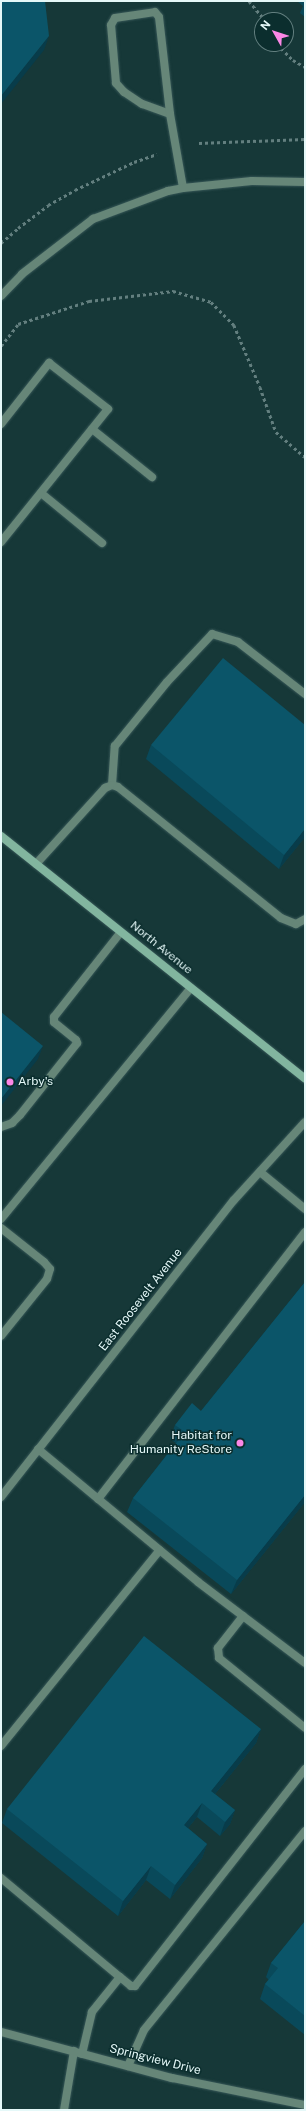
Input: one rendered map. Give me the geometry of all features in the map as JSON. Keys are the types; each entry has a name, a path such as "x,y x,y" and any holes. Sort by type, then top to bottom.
{"street":[{"path":"170,114 142,104 124,92 116,83 111,26 114,18 154,12 159,17 170,114 183,188"},
{"path":"1,296 22,274 92,218 168,191 183,188 252,181 305,182"},
{"path":"1,424 49,363 108,409 1,542"},
{"path":"92,429 152,477"},
{"path":"41,493 102,543"},
{"path":"112,785 115,746 166,682 212,634 238,642 305,694"},
{"path":"36,864 105,788 112,785 118,787 281,918 296,924 305,919"},
{"name":"North Avenue","path":"1,836 305,1079"},
{"path":"1,1127 12,1123 20,1115 77,1043 76,1040 54,1022 54,1017 121,932"},
{"path":"1,1219 191,988"},
{"name":"East Roosevelt Avenue","path":"1,1497 234,1200 305,1122"},
{"path":"260,1172 305,1209"},
{"path":"1,1228 44,1262 50,1269 47,1279 1,1336"},
{"path":"98,1498 305,1232"},
{"path":"38,1449 160,1550 305,1663"},
{"path":"1,1746 160,1550"},
{"path":"243,1616 218,1648 219,1658 305,1728"},
{"path":"1,1878 131,1986 135,1986 305,1769"},
{"path":"128,2066 144,2030 305,1831"},
{"path":"82,2054 92,2012 120,1977"},
{"name":"Springview Drive","path":"1,2032 172,2078 305,2104"},
{"path":"64,2110 74,2051"}],"path":[{"path":"248,1 258,12"},
{"path":"286,52 293,60 305,67"},
{"path":"199,143 305,139"},
{"path":"1,243 48,205 75,190 134,162 159,153"},
{"path":"1,346 18,324 89,301 173,291 211,302 234,325 260,387 276,432 305,457"}],"building":[{"path":"1,1 45,1 49,36 1,96"},
{"path":"223,658 305,725 305,829 284,855 151,745"},
{"name":"Arby's","path":"1,1012 43,1046 1,1099"},
{"name":"Habitat for Humanity ReStore","path":"305,1282 305,1495 237,1580 133,1498 185,1432 175,1425 192,1403 201,1411"},
{"path":"144,1636 261,1729 211,1791 235,1810 225,1822 202,1803 184,1825 207,1844 175,1885 151,1866 123,1901 7,1809"},
{"path":"305,1921 305,2016 265,1984 278,1968 271,1963"}],"place":[{"name":"Arby's","path":"10,1082"},
{"name":"Habitat for Humanity ReStore","path":"240,1443"}]}
